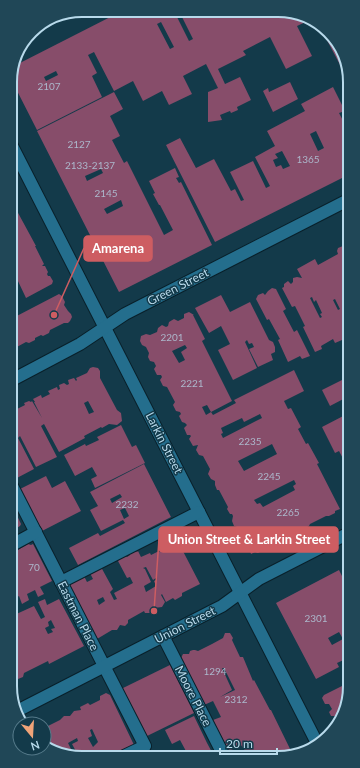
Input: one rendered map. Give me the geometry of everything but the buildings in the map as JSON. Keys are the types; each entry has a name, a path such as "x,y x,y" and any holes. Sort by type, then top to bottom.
{"street":[{"name":"Larkin Street","path":"17,156 315,739"},
{"name":"Green Street","path":"17,377 80,344 125,314 343,203"},
{"name":"Eastman Place","path":"17,496 145,746 134,751"},
{"path":"61,582 199,512"},
{"path":"17,542 36,532"},
{"name":"Union Street","path":"21,708 222,606 259,579 343,536"},
{"name":"Moore Place","path":"163,636 221,751"}],"place":[{"name":"Amarena","path":"54,315"},
{"name":"Union Street & Larkin Street","path":"154,611"}]}
